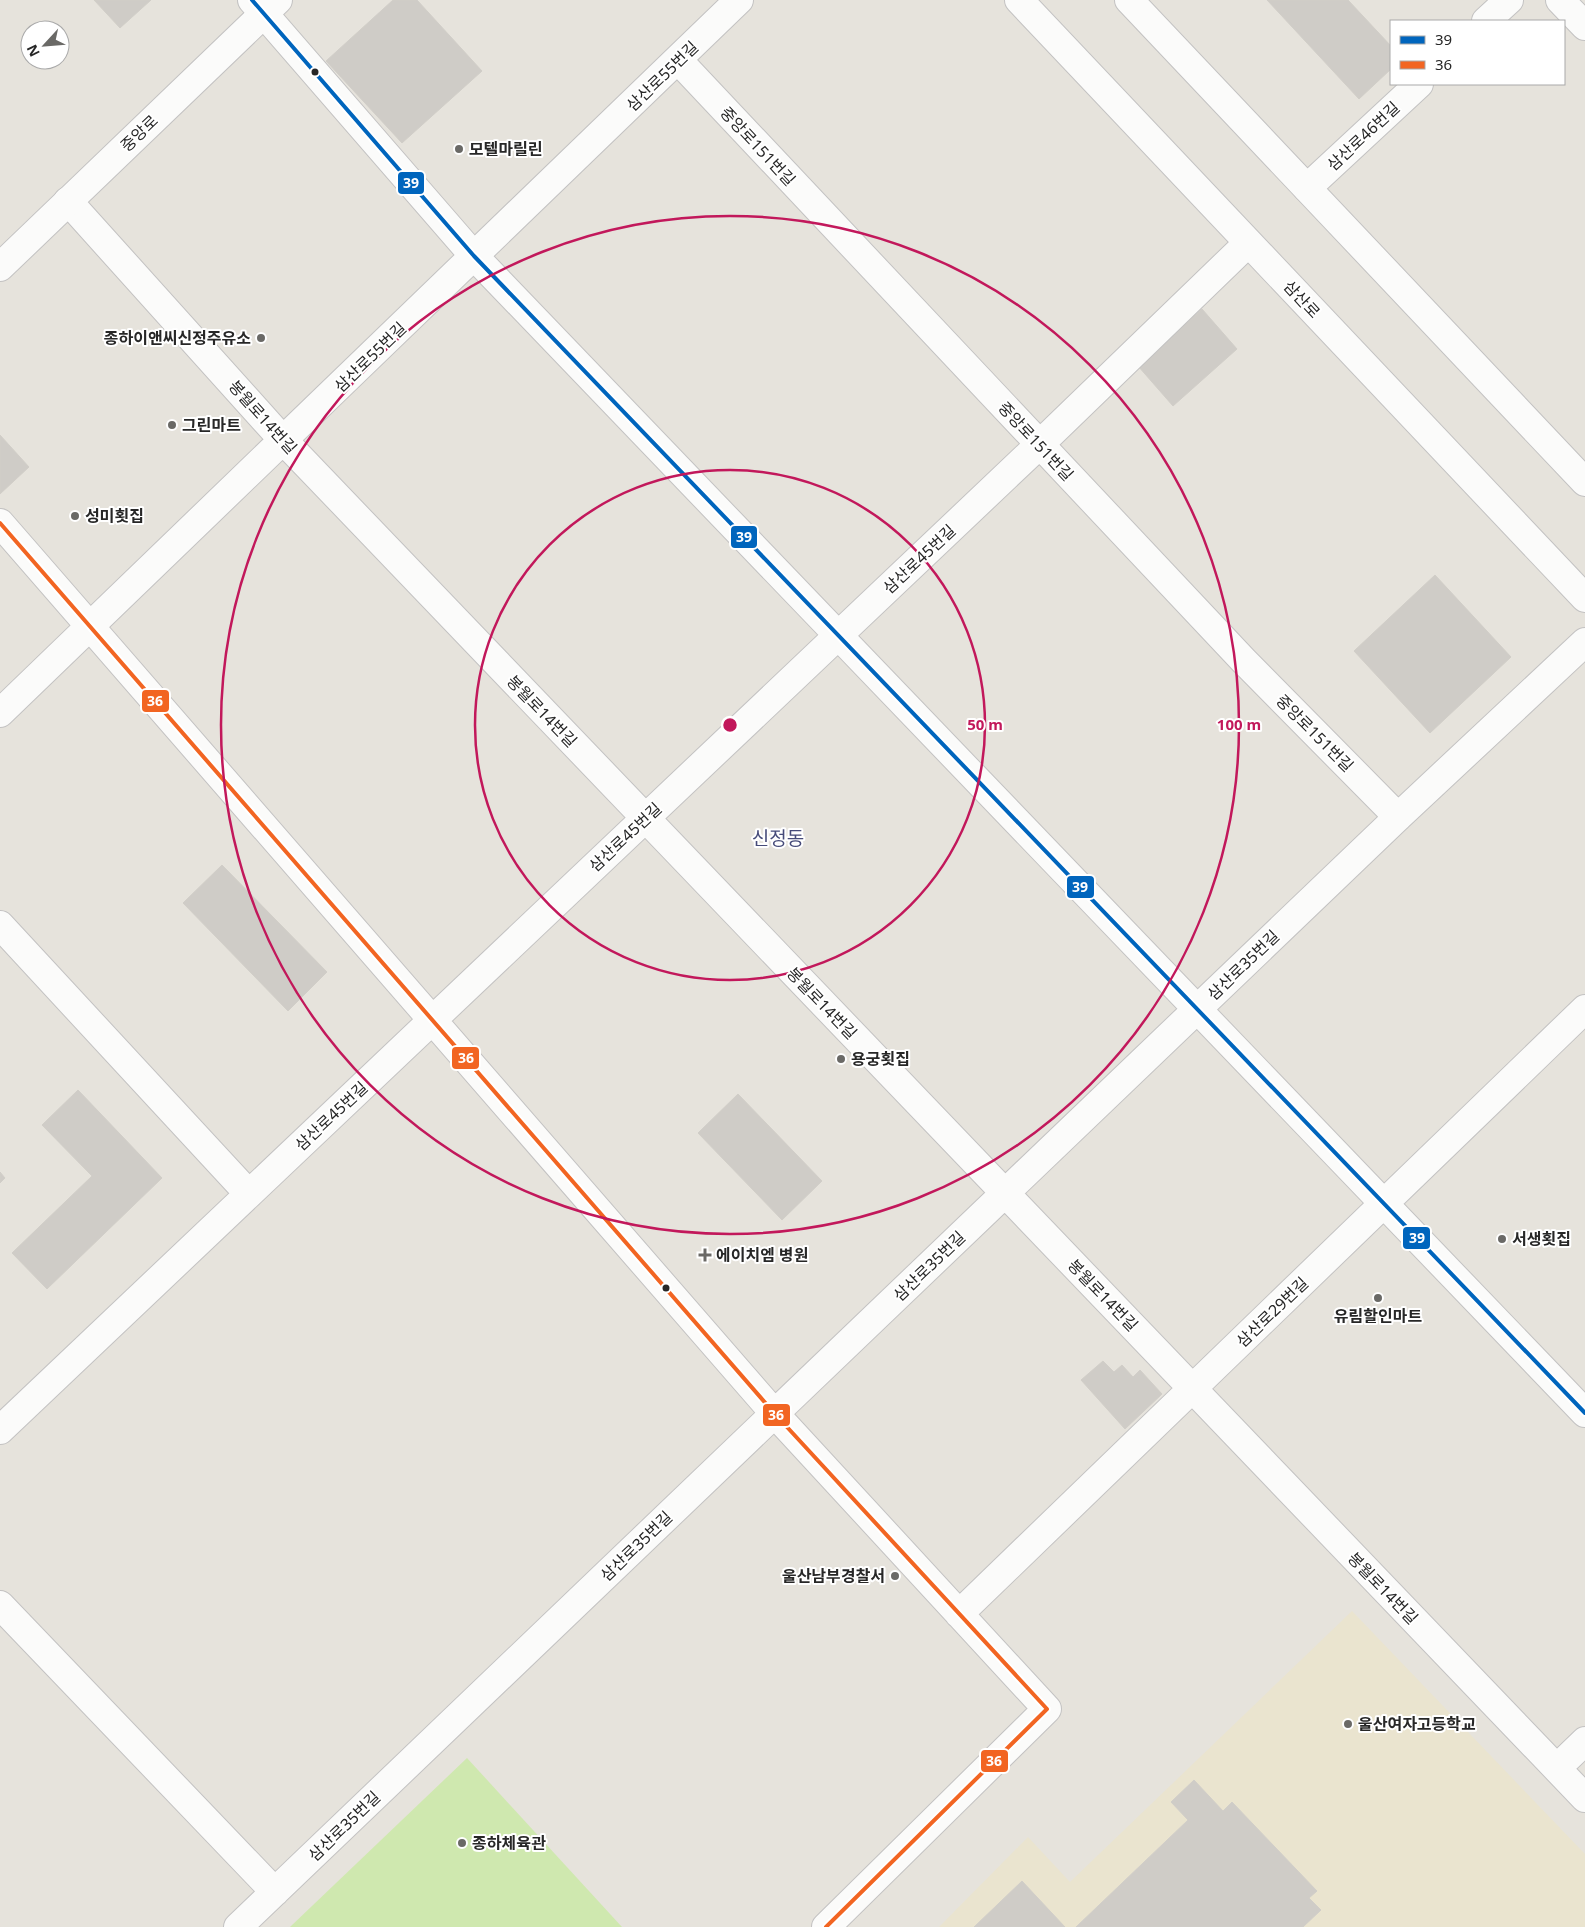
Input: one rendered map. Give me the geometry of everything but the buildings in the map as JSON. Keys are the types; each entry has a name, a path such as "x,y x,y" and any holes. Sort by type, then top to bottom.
{"street":[{"name":"삼산로55번길","path":"0,712 739,0"},
{"name":"삼산로","path":"1019,0 1585,598"},
{"path":"1129,0 1585,482"},
{"path":"1487,20 1509,0"},
{"path":"1560,0 1585,26"},
{"path":"265,4 474,256 1384,1204 1581,1402"},
{"name":"중앙로","path":"0,267 265,4"},
{"name":"중앙로151번길","path":"678,60 1237,654 1398,817"},
{"name":"삼산로46번길","path":"1307,188 1418,85"},
{"name":"봉월로14번길","path":"68,201 283,440 1585,1798"},
{"name":"삼산로45번길","path":"0,1430 1039,444 1248,243"},
{"path":"0,523 775,1414 1047,1709 826,1927"},
{"name":"삼산로35번길","path":"238,1927 1398,817 1585,642"},
{"path":"0,925 249,1194"},
{"name":"삼산로29번길","path":"959,1614 1585,1009"},
{"path":"0,1605 275,1892"},
{"path":"1557,1768 1585,1741"}],"shaded area":[{"name":"울산여자고등학교","path":"1352,1611 1585,1854 1585,1927 939,1927 1028,1837 1070,1882"}],"green space":[{"name":"종하체육관","path":"467,1758 622,1927 290,1927"}],"transit line":[{"name":"39","path":"252,0 474,256 1585,1413"},
{"name":"36","path":"0,523 775,1414 1047,1709 826,1927"}],"place":[{"name":"모텔마릴린","path":"459,149"},
{"name":"종하이앤씨신정주유소","path":"261,338"},
{"name":"그린마트","path":"172,425"},
{"name":"성미횟집","path":"75,516"},
{"name":"용궁횟집","path":"841,1059"},
{"name":"서생횟집","path":"1502,1239"},
{"name":"에이치엠 병원","path":"705,1255"},
{"name":"유림할인마트","path":"1378,1298"},
{"name":"울산남부경찰서","path":"895,1576"},
{"name":"울산여자고등학교","path":"1348,1724"},
{"name":"종하체육관","path":"462,1843"}],"district":[{"name":"신정동","path":"778,838"}]}
